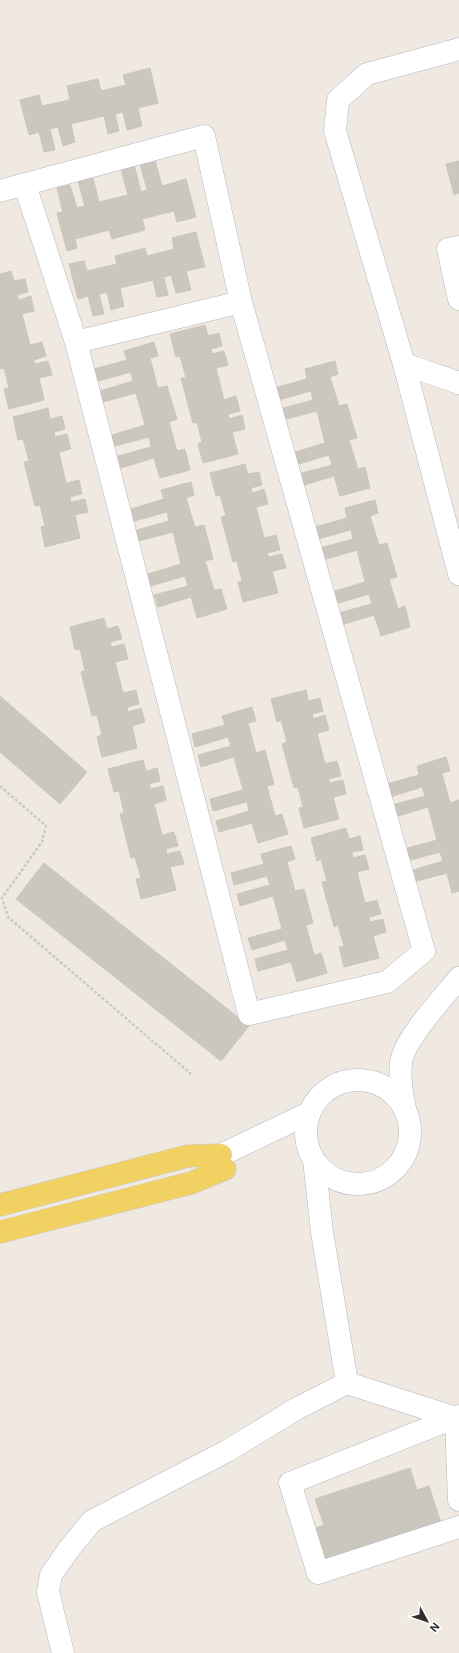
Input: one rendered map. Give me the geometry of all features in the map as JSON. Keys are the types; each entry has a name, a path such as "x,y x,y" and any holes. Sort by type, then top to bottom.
{"main road":[{"path":"0,1205 188,1156 223,1162"},
{"path":"0,1232 191,1183 223,1162"}],"street":[{"path":"459,49 367,74 338,100 335,131 404,364 459,574"},
{"path":"0,191 204,136 241,302 424,951 387,982 249,1014 76,342 25,185"},
{"path":"459,247 448,249 459,299"},
{"path":"76,342 241,302"},
{"path":"404,364 459,383"},
{"path":"314,1160 323,1171 335,1179 348,1183 363,1184 382,1177 399,1164 406,1151 410,1138 410,1124 405,1110 402,1093 400,1062 408,1042 459,978"},
{"path":"223,1162 307,1119 324,1093 336,1085 349,1081 362,1080 376,1083 388,1089 398,1098 405,1110"},
{"path":"307,1119 306,1137 314,1160 322,1232 347,1383"},
{"path":"63,1653 48,1592 50,1575 92,1521 226,1451 296,1409 347,1383 457,1417"},
{"path":"457,1417 459,1500"},
{"path":"457,1417 290,1483 318,1573 459,1527"}],"path":[{"path":"0,786 46,826 42,842 2,898 8,917 191,1074"}],"building":[{"path":"150,68 158,103 138,108 142,126 127,130 123,112 115,114 119,131 108,134 104,116 71,124 75,142 63,146 58,127 50,129 55,150 44,152 39,132 29,135 20,100 39,95 42,106 70,100 67,86 98,79 101,91 126,85 123,75"},
{"path":"155,160 162,186 186,179 196,217 177,222 174,211 142,219 145,230 112,239 109,230 75,239 77,248 67,251 57,213 63,212 57,188 70,185 77,208 85,206 78,181 93,178 99,202 128,195 121,169 134,165 141,192 147,190 140,164"},
{"path":"459,161 459,193 454,195 446,164"},
{"path":"196,232 205,267 186,271 191,290 176,293 171,275 164,277 168,295 157,297 153,280 120,288 124,306 111,310 107,292 99,294 104,314 93,316 88,296 78,299 69,264 84,261 87,271 117,264 115,256 145,248 147,256 174,249 172,238"},
{"path":"11,271 14,281 25,279 28,292 17,295 19,300 31,296 34,311 22,314 30,345 42,342 46,356 34,360 35,364 48,361 52,375 39,378 44,400 9,409 4,389 9,388 4,368 0,369 0,274"},
{"path":"205,325 208,336 219,333 222,346 211,349 212,354 224,351 228,365 216,368 224,400 236,396 240,411 228,414 229,419 242,415 245,429 232,432 238,454 203,463 198,444 202,442 197,422 193,423 181,378 186,378 180,356 176,357 170,334"},
{"path":"154,342 158,356 150,358 158,388 167,386 177,419 169,422 177,451 185,449 190,470 160,478 154,458 121,468 118,456 151,447 149,437 115,446 112,435 145,425 136,393 103,402 100,391 133,381 131,372 98,381 94,369 127,360 124,351"},
{"path":"335,361 338,374 330,377 339,406 347,404 357,438 349,440 358,469 365,467 370,488 340,496 334,476 301,486 298,474 332,465 329,455 295,465 292,453 325,443 317,411 283,420 280,409 313,400 311,391 278,400 274,388 307,379 305,369"},
{"path":"48,408 50,419 62,416 65,429 54,432 55,437 67,434 71,449 59,452 66,483 79,480 82,494 70,497 71,502 85,499 88,512 75,515 80,538 45,547 41,527 45,526 40,505 35,506 24,462 29,461 23,439 18,440 13,417"},
{"path":"245,464 248,474 259,472 262,485 251,488 252,493 264,489 268,504 256,507 264,538 276,535 280,550 267,553 269,557 282,554 286,568 272,571 278,593 243,602 238,582 242,581 237,561 233,562 221,517 226,516 220,495 216,496 210,473"},
{"path":"191,482 194,495 186,498 195,527 204,525 213,559 205,561 214,590 221,589 227,609 197,618 191,597 158,607 154,595 188,586 185,576 151,586 148,574 181,564 173,532 139,541 137,530 169,521 167,512 134,521 131,509 164,499 161,490"},
{"path":"375,500 378,513 370,516 379,545 387,543 397,577 389,579 398,609 405,606 410,627 381,636 374,615 341,625 338,613 372,604 369,594 335,604 332,592 365,582 357,550 323,560 320,548 353,539 351,530 318,539 315,527 347,518 345,508"},
{"path":"104,618 107,629 118,626 122,639 110,642 112,647 124,644 128,659 115,662 123,693 136,690 139,704 127,707 128,712 141,708 145,722 132,726 137,748 102,757 97,737 102,735 97,715 92,716 81,672 85,671 80,649 75,650 70,627"},
{"path":"306,690 308,701 320,698 323,711 312,714 313,719 325,715 329,730 317,733 325,764 337,761 341,776 328,779 330,783 343,780 346,794 333,797 339,819 304,828 299,808 303,807 298,787 294,788 282,744 287,742 281,720 277,722 271,699"},
{"path":"0,696 87,772 60,804 0,752"},
{"path":"252,707 256,721 248,723 256,753 265,750 274,784 267,786 275,816 282,814 288,834 258,843 252,823 219,832 216,821 249,811 247,802 213,811 210,799 243,790 234,757 201,767 198,755 231,746 228,737 195,747 192,734 225,725 222,716"},
{"path":"446,757 450,771 442,773 450,803 459,800 459,891 452,893 447,873 413,882 410,871 443,861 440,852 407,861 404,849 437,840 428,807 395,817 392,805 425,796 422,787 390,797 386,784 419,775 417,766"},
{"path":"143,760 146,771 157,768 160,781 149,784 151,789 163,786 166,800 154,804 162,835 174,832 178,846 166,849 167,854 180,851 184,864 170,867 176,890 141,899 136,879 141,878 135,857 131,858 120,814 124,813 119,791 114,792 108,769"},
{"path":"346,828 349,839 360,836 363,850 352,852 353,858 365,855 369,869 357,872 365,903 377,900 381,914 369,917 370,922 383,919 386,932 373,936 379,958 344,967 339,947 344,946 338,925 334,927 322,882 327,881 321,859 317,861 311,838"},
{"path":"291,846 295,859 287,862 295,891 304,889 313,923 306,925 314,955 321,953 327,973 297,982 291,962 258,971 255,959 288,950 285,940 252,950 248,938 282,929 273,896 240,906 237,894 270,885 267,876 234,885 231,873 264,864 261,854"},
{"path":"44,863 249,1026 221,1061 16,899"},
{"path":"410,1468 417,1490 429,1486 441,1523 324,1562 313,1529 324,1525 315,1499"}]}
